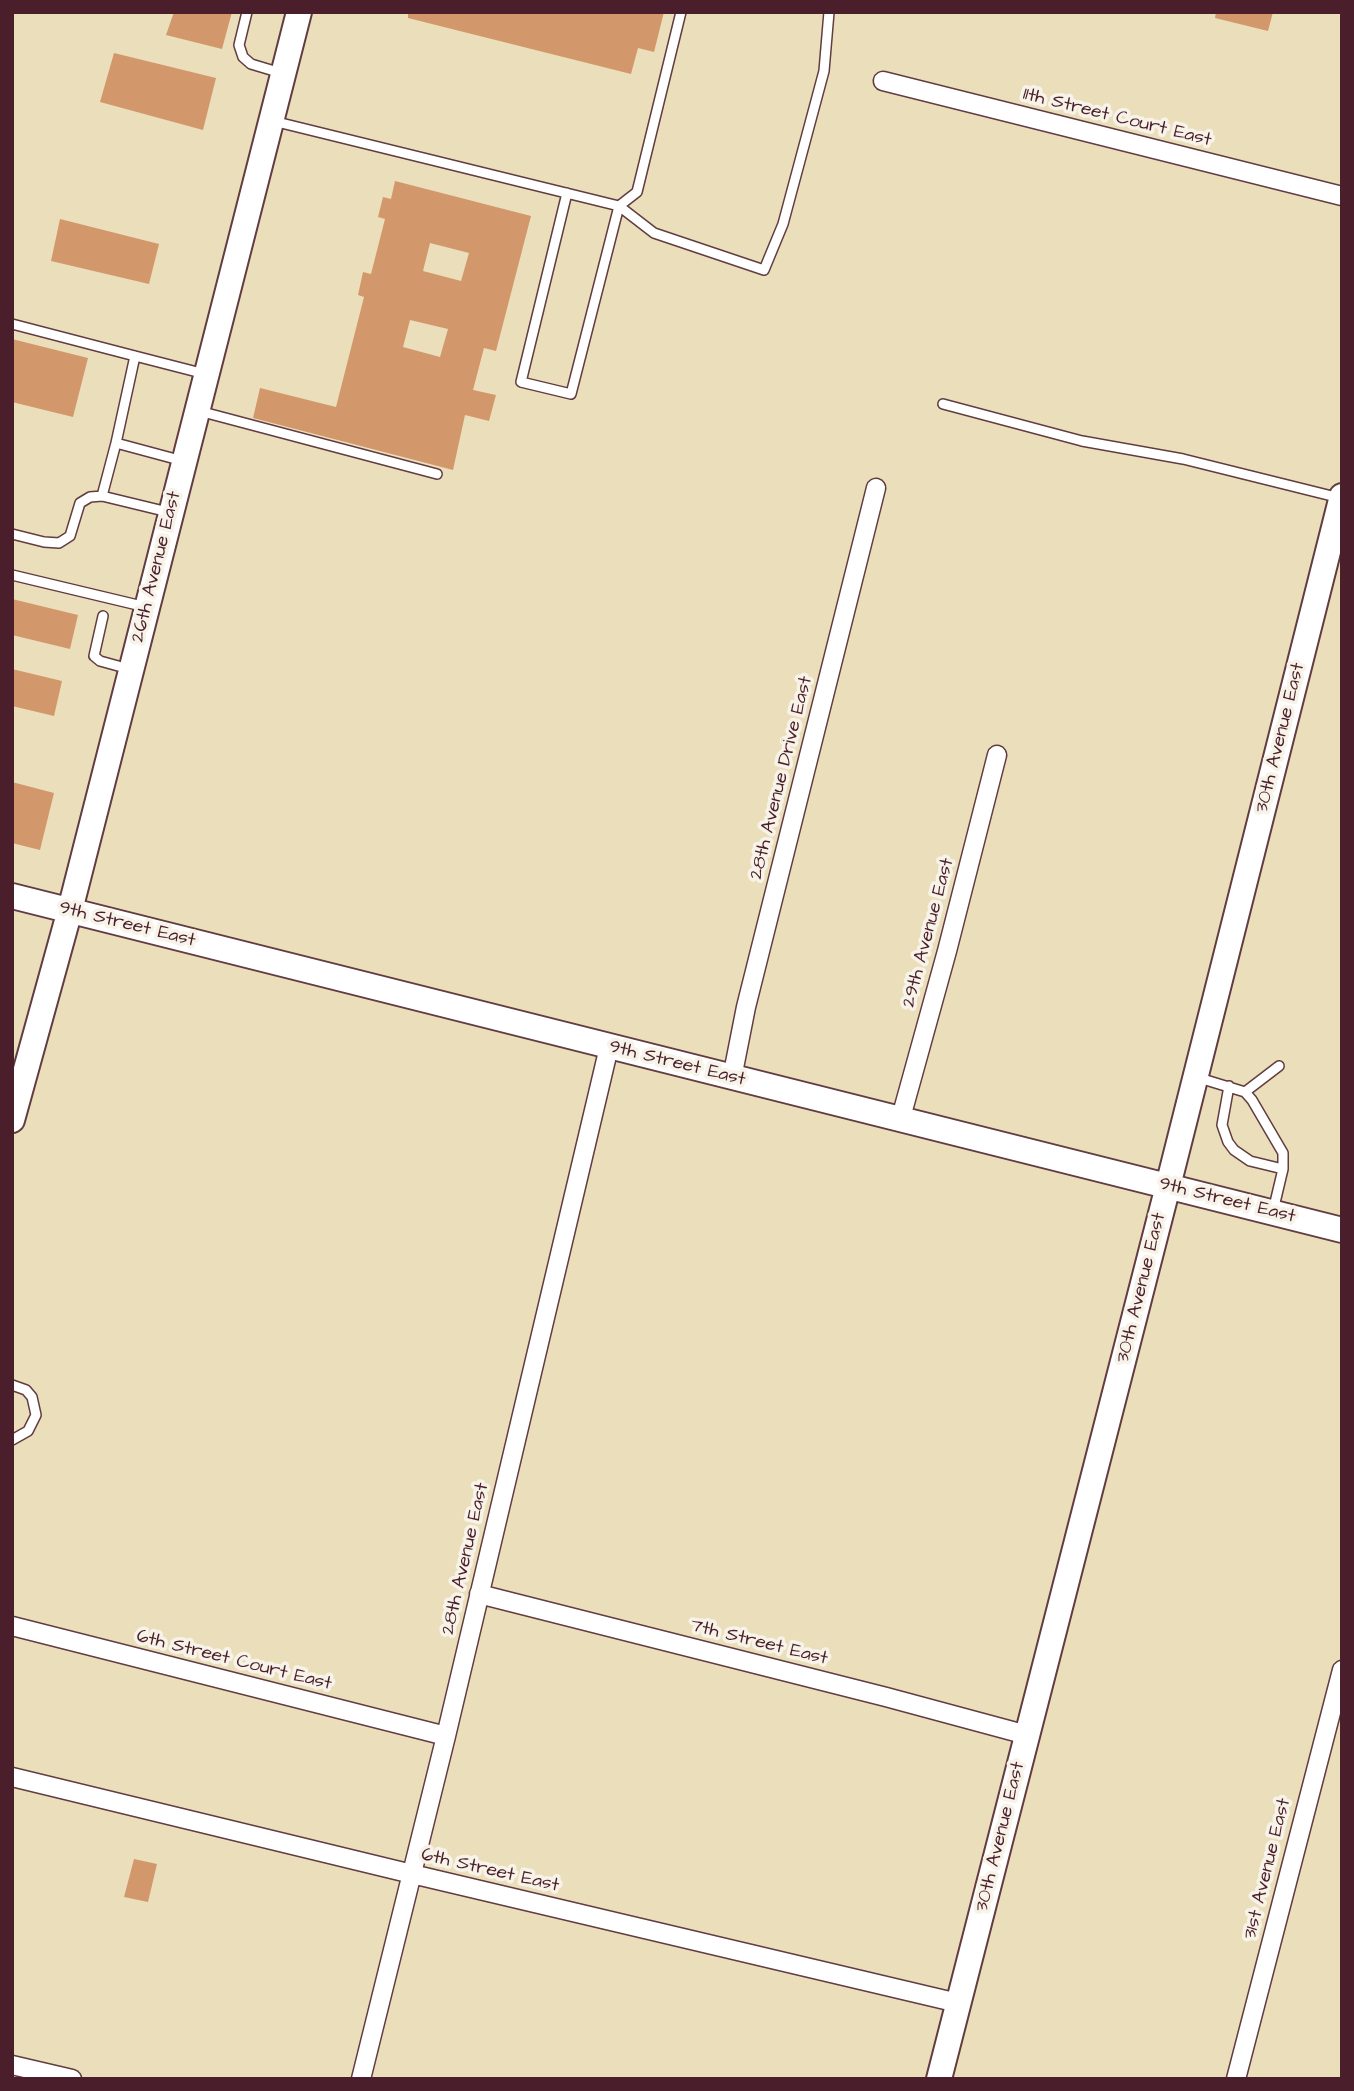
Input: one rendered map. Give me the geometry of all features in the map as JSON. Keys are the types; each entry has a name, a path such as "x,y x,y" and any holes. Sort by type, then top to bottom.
{"street":[{"name":"26th Avenue East","path":"12,1120 70,910 299,12"},
{"name":"11th Street Court East","path":"883,81 1342,195"},
{"name":"28th Avenue Drive East","path":"732,1078 746,1007 876,488"},
{"name":"30th Avenue East","path":"939,2079 1342,497"},
{"name":"29th Avenue East","path":"900,1121 997,755"},
{"name":"9th Street East","path":"12,896 1342,1230"},
{"name":"28th Avenue East","path":"361,2079 446,1736 609,1047"},
{"name":"7th Street East","path":"480,1594 1027,1735"},
{"name":"6th Street Court East","path":"12,1626 446,1736"},
{"name":"31st Avenue East","path":"1236,2079 1342,1670"},
{"name":"6th Street East","path":"12,1777 958,2003"},
{"path":"12,2065 72,2079"}],"lane":[{"path":"247,12 239,45 243,57 251,64 283,73"},
{"path":"567,193 521,382 571,394 619,206 637,192 681,12"},
{"path":"271,121 619,206 654,233 764,270 783,224 824,71 829,12"},
{"path":"12,324 207,375"},
{"path":"102,496 135,356"},
{"path":"943,404 1082,441 1183,459 1342,497"},
{"path":"197,411 437,474"},
{"path":"116,443 184,461"},
{"path":"12,534 59,543 70,536 80,503 90,497 102,496 171,513"},
{"path":"12,575 147,608"},
{"path":"103,616 94,656 100,661 131,669"},
{"path":"1245,1092 1279,1066"},
{"path":"1196,1077 1245,1092 1283,1153 1283,1169 1273,1212"},
{"path":"1229,1086 1222,1125 1228,1142 1234,1150 1250,1161 1283,1169"},
{"path":"12,1385 26,1390 32,1397 36,1415 29,1431 12,1440"}],"building":[{"path":"174,12 232,12 222,49 166,35"},
{"path":"408,12 664,12 654,52 638,48 631,74 408,18"},
{"path":"1216,12 1273,12 1268,31 1215,18"},
{"path":"114,53 216,78 203,130 100,102"},
{"path":"395,181 531,216 496,351 484,348 473,390 496,395 489,421 465,415 453,470 253,418 260,388 336,407 364,297 358,295 363,272 371,274 385,219 378,217 383,197 391,199","holes":["430,243 469,253 461,281 423,271","410,320 448,329 440,357 403,347"]},
{"path":"60,219 159,244 149,284 51,261"},
{"path":"12,339 88,358 73,417 12,402"},
{"path":"12,599 78,615 70,649 12,635"},
{"path":"12,669 62,681 54,716 12,706"},
{"path":"12,782 54,793 40,850 12,843"},
{"path":"134,1859 157,1864 148,1902 124,1897"}]}
